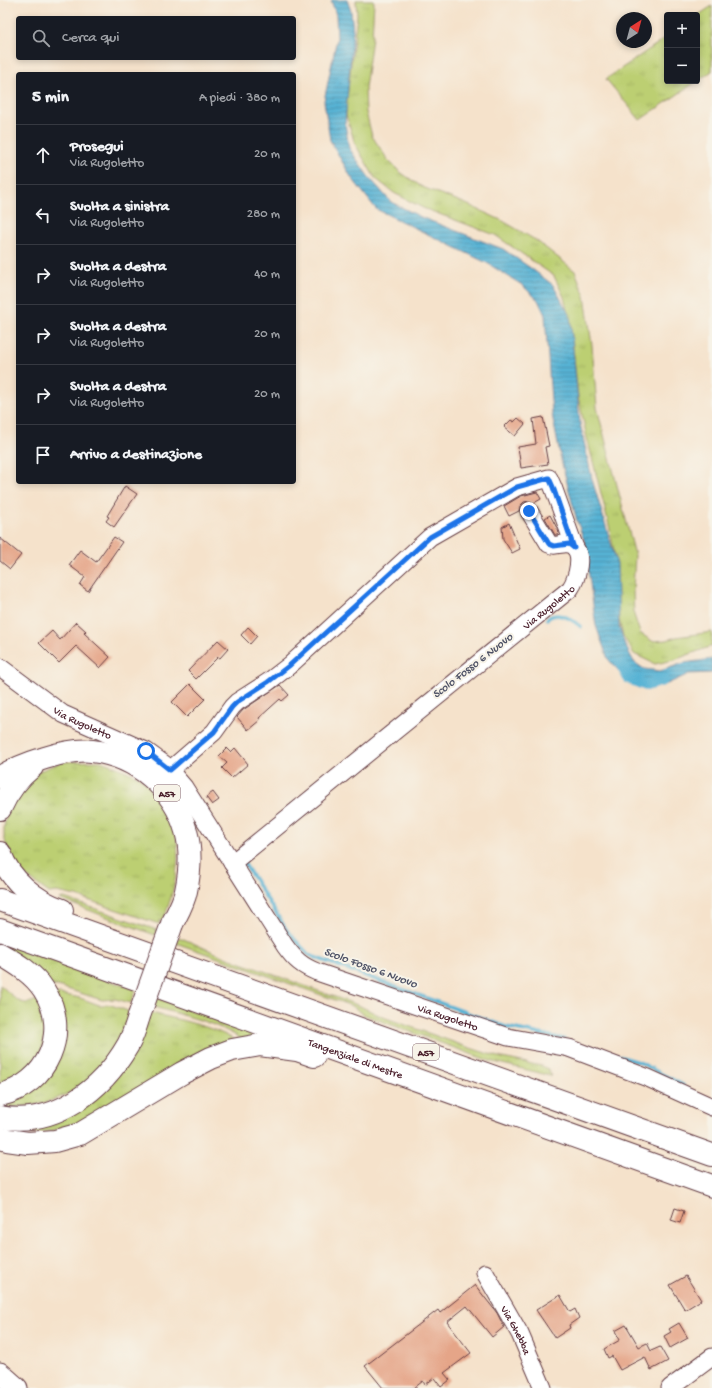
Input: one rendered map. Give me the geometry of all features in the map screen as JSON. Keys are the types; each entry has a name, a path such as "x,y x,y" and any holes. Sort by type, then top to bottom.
{"highway":[{"name":"A57","path":"0,776 12,770 64,753 91,750 117,756 137,766 155,779 169,795 186,830 189,850 186,892 172,924 140,1016 128,1044 105,1077 92,1091 69,1106 46,1115 22,1118 0,1117"},
{"name":"A57","path":"0,809 8,793 20,776 43,759"},
{"path":"0,853 3,862 16,881 40,900 54,907 126,933 139,950"},
{"name":"A57","path":"0,900 712,1155"},
{"name":"Tangenziale di Mestre","path":"0,930 712,1186"},
{"path":"0,954 25,970 46,994 55,1020 55,1040 47,1061 42,1069 27,1084 18,1090 0,1095"},
{"path":"0,1138 28,1142 55,1141 80,1134 182,1073 211,1058 260,1045 297,1050 394,1085 435,1086"}],"main road":[{"path":"0,1373 17,1388"}],"street":[{"name":"Via Rugoletto","path":"170,770 214,732 237,702 268,682 290,665 430,537 517,487 549,478 578,557 578,570 575,580 568,592 232,863"},
{"path":"529,511 549,544 554,546 569,544 574,548"},
{"name":"Via Rugoletto","path":"0,667 63,714 146,751 170,770 184,788 285,946 299,963 306,968 508,1037 569,1048 648,1078 712,1107"},
{"name":"Via Ghebba","path":"485,1273 520,1334 543,1388"},
{"path":"670,1388 712,1357"}],"green space":[{"path":"356,0 373,0 374,2 372,38 365,88 366,112 372,136 388,160 400,172 422,187 464,203 503,221 537,241 575,271 585,296 592,345 597,408 635,555 633,590 634,615 640,633 652,641 667,640 676,637 712,632 712,646 674,660 655,664 634,654 623,636 614,599 617,568 609,525 578,396 571,328 564,297 554,276 495,235 423,208 394,193 375,178 355,144 346,115 357,15"},
{"path":"712,6 712,71 700,79 700,48 700,14"},
{"path":"664,39 664,84 693,84 640,120 606,79"},
{"path":"101,761 129,772 143,780 158,796 168,812 174,829 177,846 177,864 175,882 170,901 163,921 160,920 159,924 76,896 57,892 49,893 21,872 7,848 4,836 4,827 13,795 35,773 61,762"},
{"path":"64,898 157,930 155,935 59,899"},
{"path":"179,937 225,957 360,1006 383,1017 470,1048 502,1058 542,1066 548,1069 552,1076 490,1061 365,1015 352,1006 176,943"},
{"path":"0,942 136,990 131,1003 115,999 102,1000 58,986 49,986 0,945"},
{"path":"0,985 20,1002 30,1002 45,996 46,1044 24,1075 0,1086"},
{"path":"60,994 80,998 99,1005 111,1005 128,1011 127,1021 118,1039 97,1071 84,1083 70,1092 55,1099 38,1104 20,1107 0,1107 0,1099 33,1084 54,995"},
{"path":"157,998 264,1037 244,1041 234,1034 212,1024 154,1007"},
{"path":"151,1013 215,1030 235,1040 84,1123 41,1133 10,1132 0,1126 49,1123"}],"water":[{"path":"331,0 347,0 351,11 353,31 345,123 349,148 368,176 391,202 423,218 503,249 532,269 553,285 570,316 580,423 592,479 617,564 619,626 625,645 634,662 644,669 660,671 684,663 712,659 712,673 689,674 667,684 642,684 621,673 608,659 596,626 584,540 577,521 561,460 552,414 545,315 538,300 522,285 487,263 376,209 351,177 330,140 324,101 337,38 336,15"}],"building":[{"path":"543,417 549,446 545,447 548,464 521,468 518,447 536,444 533,419"},
{"path":"518,418 525,424 515,436 504,427 511,420 514,422"},
{"path":"125,486 137,494 114,527 106,521 109,517 107,516"},
{"path":"537,492 541,499 534,503 529,501 524,502 520,506 519,511 509,516 504,506 521,496"},
{"path":"550,515 558,530 559,534 557,535 555,535 545,518"},
{"path":"509,523 520,549 512,553 503,539 502,527"},
{"path":"114,537 122,542 88,591 80,585 85,577 69,565 80,550 96,562"},
{"path":"0,538 21,555 10,569 0,561"},
{"path":"76,622 86,631 84,633 110,657 100,668 76,646 59,663 39,643 52,631 60,640"},
{"path":"248,627 257,636 250,644 241,635"},
{"path":"218,640 228,649 196,679 188,671"},
{"path":"190,684 205,699 187,717 172,702"},
{"path":"280,685 289,695 282,701 280,699 248,730 237,717 243,710"},
{"path":"227,748 231,752 235,748 248,764 232,778 222,768 227,763 219,756"},
{"path":"213,792 219,800 212,805 206,797"},
{"path":"675,1208 684,1211 680,1223 671,1220"},
{"path":"686,1276 701,1300 685,1310 670,1285"},
{"path":"475,1285 497,1313 504,1327 492,1337 467,1306 447,1322 471,1353 444,1373 450,1380 441,1387 434,1378 425,1385 423,1381 414,1388 383,1388 365,1366 438,1310 440,1313"},
{"path":"560,1295 570,1312 575,1309 579,1318 569,1325 570,1328 555,1338 536,1310"},
{"path":"679,1323 688,1338 670,1348 664,1336 671,1332 669,1329"},
{"path":"626,1325 639,1347 647,1343 651,1351 660,1347 668,1361 651,1370 645,1357 620,1370 612,1356 608,1358 604,1349 620,1340 615,1331"}],"waterway":[{"name":"Scolo Fosso 6 Nuovo","path":"547,619 551,616 560,615 573,621 581,627"},
{"path":"621,664 629,678 646,685 663,680"},
{"name":"Scolo Fosso 6 Nuovo","path":"242,860 288,932 308,954 506,1027 564,1039"},
{"name":"Scolo Fosso 6 Nuovo","path":"589,1047 639,1062 683,1085"}],"route":[{"path":"146,751 170,770 214,732 237,702 268,682 290,665 430,537 517,487 549,478 574,548 569,544 551,546 547,542 529,511"}]}
